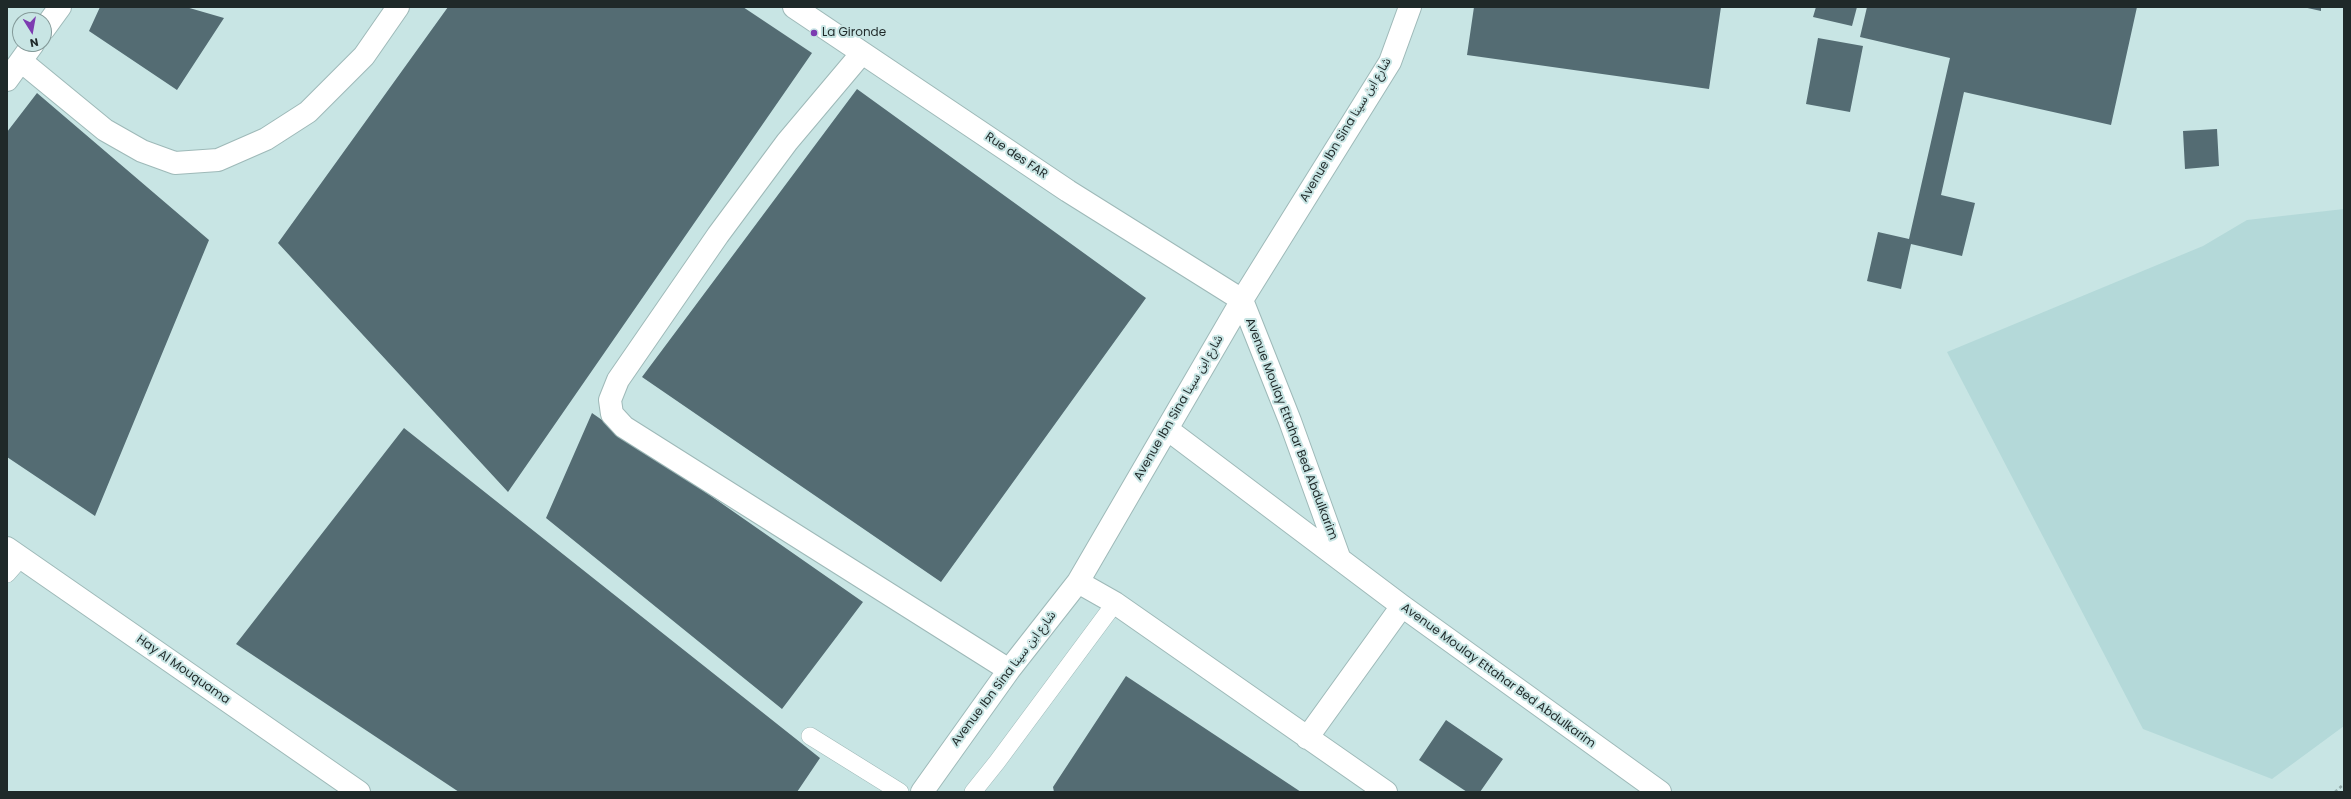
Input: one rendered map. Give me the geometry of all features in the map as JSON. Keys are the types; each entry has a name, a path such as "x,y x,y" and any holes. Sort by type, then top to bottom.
{"street":[{"path":"52,18 60,7"},
{"path":"7,80 27,53 105,130 142,151 175,163 218,160 266,139 308,112 364,56 398,7"},
{"name":"Rue des FAR","path":"794,7 1068,191 1242,300"},
{"name":"Avenue Ibn Sina شارع ابن سينا","path":"922,792 1009,670 1078,582 1242,300 1390,62 1410,7"},
{"path":"862,53 787,142 718,235 618,380 610,400 612,414 624,427 1009,670"},
{"name":"Avenue Moulay Ettahar Bed Abdulkarim","path":"1242,300 1290,421 1339,558"},
{"name":"Avenue Moulay Ettahar Bed Abdulkarim","path":"1167,429 1402,606 1660,792"},
{"name":"Hay Al Mouquama","path":"14,553 359,792"},
{"path":"1078,582 1115,603 1386,792"},
{"path":"1307,738 1402,606"}],"lane":[{"path":"7,574 14,553"},
{"path":"973,792 1115,603"},
{"path":"810,736 900,792"}],"path":[{"path":"2335,792 2344,784"}],"shaded area":[{"path":"2344,209 2344,726 2272,779 2143,729 1947,352 2203,246 2247,220"}],"building":[{"path":"100,7 186,7 224,18 177,90 89,31"},
{"path":"448,7 743,7 812,53 508,492 278,243"},
{"path":"1474,7 1721,7 1709,89 1467,55"},
{"path":"1816,7 1857,7 1852,26 1813,17"},
{"path":"1867,7 2137,7 2111,125 1964,92 1941,195 1975,203 1962,256 1911,244 1901,289 1867,281 1878,232 1909,239 1950,58 1860,37"},
{"path":"2303,7 2321,7 2321,11"},
{"path":"1818,38 1863,46 1850,112 1806,104"},
{"path":"857,89 1146,298 941,582 642,377"},
{"path":"37,93 209,240 95,516 7,457 7,132"},
{"path":"2217,129 2219,166 2185,169 2183,131"},
{"path":"592,413 863,602 782,709 546,518"},
{"path":"404,428 820,758 797,792 459,792 236,644"},
{"path":"1126,676 1301,792 1054,792 1053,787"},
{"path":"1446,720 1503,759 1480,792 1467,792 1419,760"}],"place":[{"name":"La Gironde","path":"814,33"}]}
